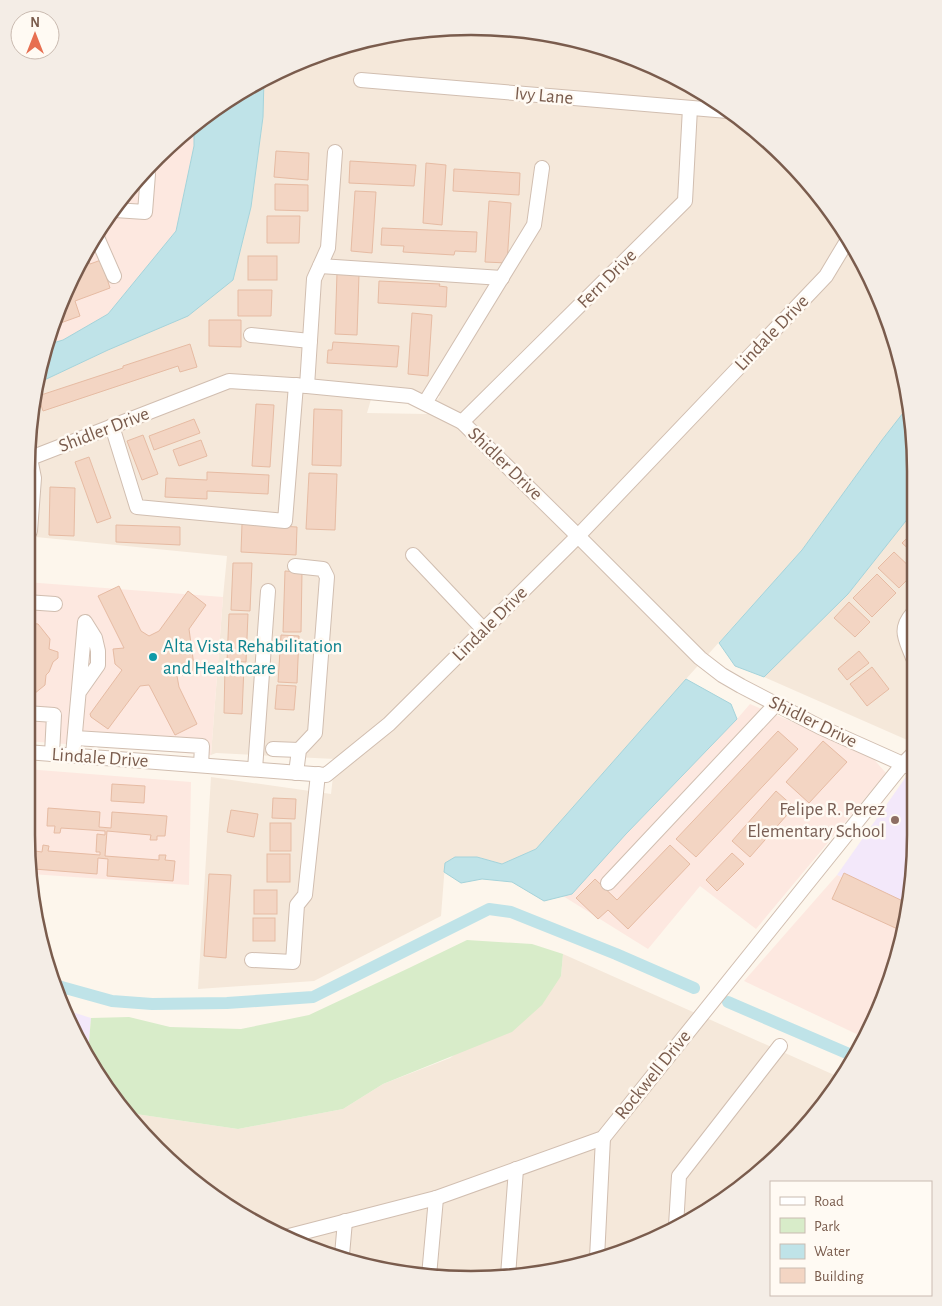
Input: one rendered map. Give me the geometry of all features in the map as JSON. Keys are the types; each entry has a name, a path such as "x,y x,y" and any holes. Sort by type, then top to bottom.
{"street":[{"name":"Ivy Lane","path":"361,80 716,110"},
{"name":"Fern Drive","path":"462,422 685,201 690,108"},
{"path":"112,426 137,507 285,521 301,386 310,340 314,279 328,248 335,152"},
{"path":"425,403 534,225 542,168"},
{"path":"122,210 145,212 148,179"},
{"path":"99,243 114,276"},
{"name":"Lindale Drive","path":"35,753 326,775 389,724 578,536 826,276 845,246"},
{"path":"320,266 502,278"},
{"path":"251,335 310,340"},
{"name":"Shidler Drive","path":"36,456 229,381 410,396 462,422 700,658 722,675 820,727 907,765"},
{"path":"414,555 484,630"},
{"path":"295,566 323,569 327,577 315,733 299,750 296,773"},
{"path":"255,769 268,591"},
{"path":"35,603 55,604"},
{"path":"907,620 903,633 907,642"},
{"path":"73,756 79,692"},
{"path":"608,883 776,704"},
{"path":"35,714 54,715 52,754"},
{"path":"75,738 202,746 201,765"},
{"path":"273,749 299,750"},
{"name":"Rockwell Drive","path":"296,1234 436,1198 603,1138 907,768"},
{"path":"252,960 293,962 296,905 306,895 318,774"},
{"path":"676,1220 679,1176 780,1046"},
{"path":"599,1252 603,1138"},
{"path":"509,1269 516,1169"},
{"path":"430,1269 436,1198"},
{"path":"342,1251 345,1222"}],"shaded area":[{"path":"442,36 500,36 556,43 611,58 664,80 713,108 758,143 799,184 834,229 849,253 874,304 892,358 903,413 802,550 536,849 502,864 478,857 445,864 441,916 314,981 198,989 211,777 331,794 335,759 216,753 211,755 227,556 35,537 36,442 45,380 108,350 233,280 251,207 263,117 264,87 304,68 331,58 386,43","holes":["375,386 440,396 427,414 367,413"]},
{"path":"194,135 194,145 176,231 108,314 63,340 55,342 68,304 93,253 108,229 143,184"},
{"path":"907,520 907,740 764,677 848,594"},
{"path":"35,583 223,597 211,755 35,742"},
{"path":"750,704 870,755 886,773 756,929 700,886 648,949 563,896 737,719"},
{"path":"35,770 191,782 189,885 37,874"},
{"name":"Felipe R. Perez Elementary School","path":"907,775 906,864 902,901 837,875"},
{"path":"837,875 902,901 899,920 884,975 858,1035 744,981"},
{"path":"563,954 835,1075 799,1122 758,1163 713,1198 689,1213 638,1238 611,1248 556,1263 500,1270 442,1270 386,1263 331,1248 304,1238 253,1213 206,1181 163,1143 137,1114 238,1129 343,1109 383,1084 450,1058 561,976"},
{"path":"73,1012 91,1018 89,1045"}],"green space":[{"path":"467,940 532,944 563,954 561,976 542,1005 512,1032 383,1084 343,1109 238,1129 137,1114 108,1077 89,1045 91,1018 129,1017 170,1027 241,1029 309,1015"}],"water":[{"path":"264,87 263,117 251,207 233,280 188,316 108,350 45,380 55,342 63,340 108,314 176,231 194,146 194,135 229,108"},
{"path":"903,413 906,442 907,520 848,594 764,677 735,666 719,643 802,550"},
{"path":"686,679 731,704 737,719 626,834 572,894 544,901 512,882 482,879 461,883 444,872 445,863 455,857 477,857 502,864 536,849"}],"building":[{"path":"276,151 309,153 308,180 274,177"},
{"path":"350,161 416,165 414,186 349,183"},
{"path":"426,163 446,165 442,225 423,223"},
{"path":"454,169 520,173 519,195 453,191"},
{"path":"275,184 308,185 308,211 275,210"},
{"path":"355,191 376,192 372,253 351,251"},
{"path":"489,201 511,203 507,263 485,262"},
{"path":"267,216 300,216 299,243 267,243"},
{"path":"382,228 477,232 476,252 455,251 454,255 403,252 404,246 381,245"},
{"path":"248,256 277,256 277,280 248,280"},
{"path":"101,260 110,288 75,301 80,316 61,323 89,261 90,264"},
{"path":"337,273 359,274 357,335 335,334"},
{"path":"379,281 440,284 439,286 447,287 446,307 378,303"},
{"path":"238,290 272,290 271,316 238,316"},
{"path":"412,313 432,315 428,376 408,374"},
{"path":"209,320 241,320 241,347 209,346"},
{"path":"333,342 399,346 397,367 327,363 328,350 332,350"},
{"path":"190,344 197,367 180,372 178,366 43,411 40,404 42,395 123,368 123,366"},
{"path":"256,404 274,405 270,467 252,466"},
{"path":"314,409 342,410 341,466 312,465"},
{"path":"194,419 200,433 154,450 149,436"},
{"path":"143,435 158,474 142,480 127,441"},
{"path":"201,440 207,456 179,466 173,450"},
{"path":"89,457 111,518 97,523 75,462"},
{"path":"207,472 269,475 268,494 207,491 207,499 165,497 166,478 207,480"},
{"path":"309,473 337,474 335,530 306,529"},
{"path":"50,487 75,488 74,536 49,535"},
{"path":"242,524 297,527 296,555 241,552"},
{"path":"116,525 180,527 180,545 116,542"},
{"path":"907,538 907,548 902,543"},
{"path":"894,552 907,564 907,580 899,588 878,568"},
{"path":"233,563 252,563 250,611 231,610"},
{"path":"285,571 302,572 301,632 283,632"},
{"path":"877,574 896,593 872,617 853,598"},
{"name":"Alta Vista Rehabilitation and Healthcare","path":"119,586 141,631 149,636 159,631 188,591 206,605 189,629 195,673 177,676 179,687 197,724 175,735 149,685 140,686 108,729 91,717 90,714 122,670 115,664 113,649 124,648 98,596"},
{"path":"849,602 870,622 855,637 834,618"},
{"path":"229,614 248,614 246,662 227,661"},
{"path":"35,624 38,624 50,639 49,649 58,652 58,658 53,662 46,675 45,685 35,693"},
{"path":"281,635 299,636 297,683 278,682"},
{"path":"859,651 869,663 847,680 838,669"},
{"path":"225,666 244,666 242,714 224,713"},
{"path":"872,667 889,689 867,706 850,684"},
{"path":"277,685 296,686 294,710 275,709"},
{"path":"778,731 798,749 696,857 676,839"},
{"path":"823,741 847,762 809,803 786,782"},
{"path":"112,784 145,786 144,803 111,801"},
{"path":"776,791 794,807 750,857 732,841"},
{"path":"273,798 296,799 295,819 272,818"},
{"path":"48,808 100,812 99,827 111,828 112,812 167,816 165,836 157,836 157,840 150,840 151,835 107,831 105,856 159,860 159,855 166,855 165,860 175,861 173,881 107,876 108,859 98,858 97,874 37,869 36,851 42,852 43,845 49,846 48,851 100,855 100,852 96,852 97,834 105,835 105,831 61,828 60,833 54,833 55,826 47,826"},
{"path":"231,810 258,814 254,837 227,832"},
{"path":"270,823 291,823 291,851 270,851"},
{"path":"670,845 690,864 628,929 608,910 598,919 576,898 595,879 617,900"},
{"path":"732,853 744,864 717,891 706,880"},
{"path":"267,854 290,854 290,882 267,882"},
{"path":"844,873 902,901 897,929 832,899"},
{"path":"209,874 231,875 226,958 204,956"},
{"path":"254,890 277,890 277,914 254,914"},
{"path":"253,918 275,918 275,941 253,941"}],"waterway":[{"path":"63,987 112,1001 152,1004 227,1003 313,997 489,909 511,912 694,988"},
{"path":"728,1002 849,1054"}],"place":[{"name":"Alta Vista Rehabilitation and Healthcare","path":"153,657"},
{"name":"Felipe R. Perez Elementary School","path":"895,820"}]}
